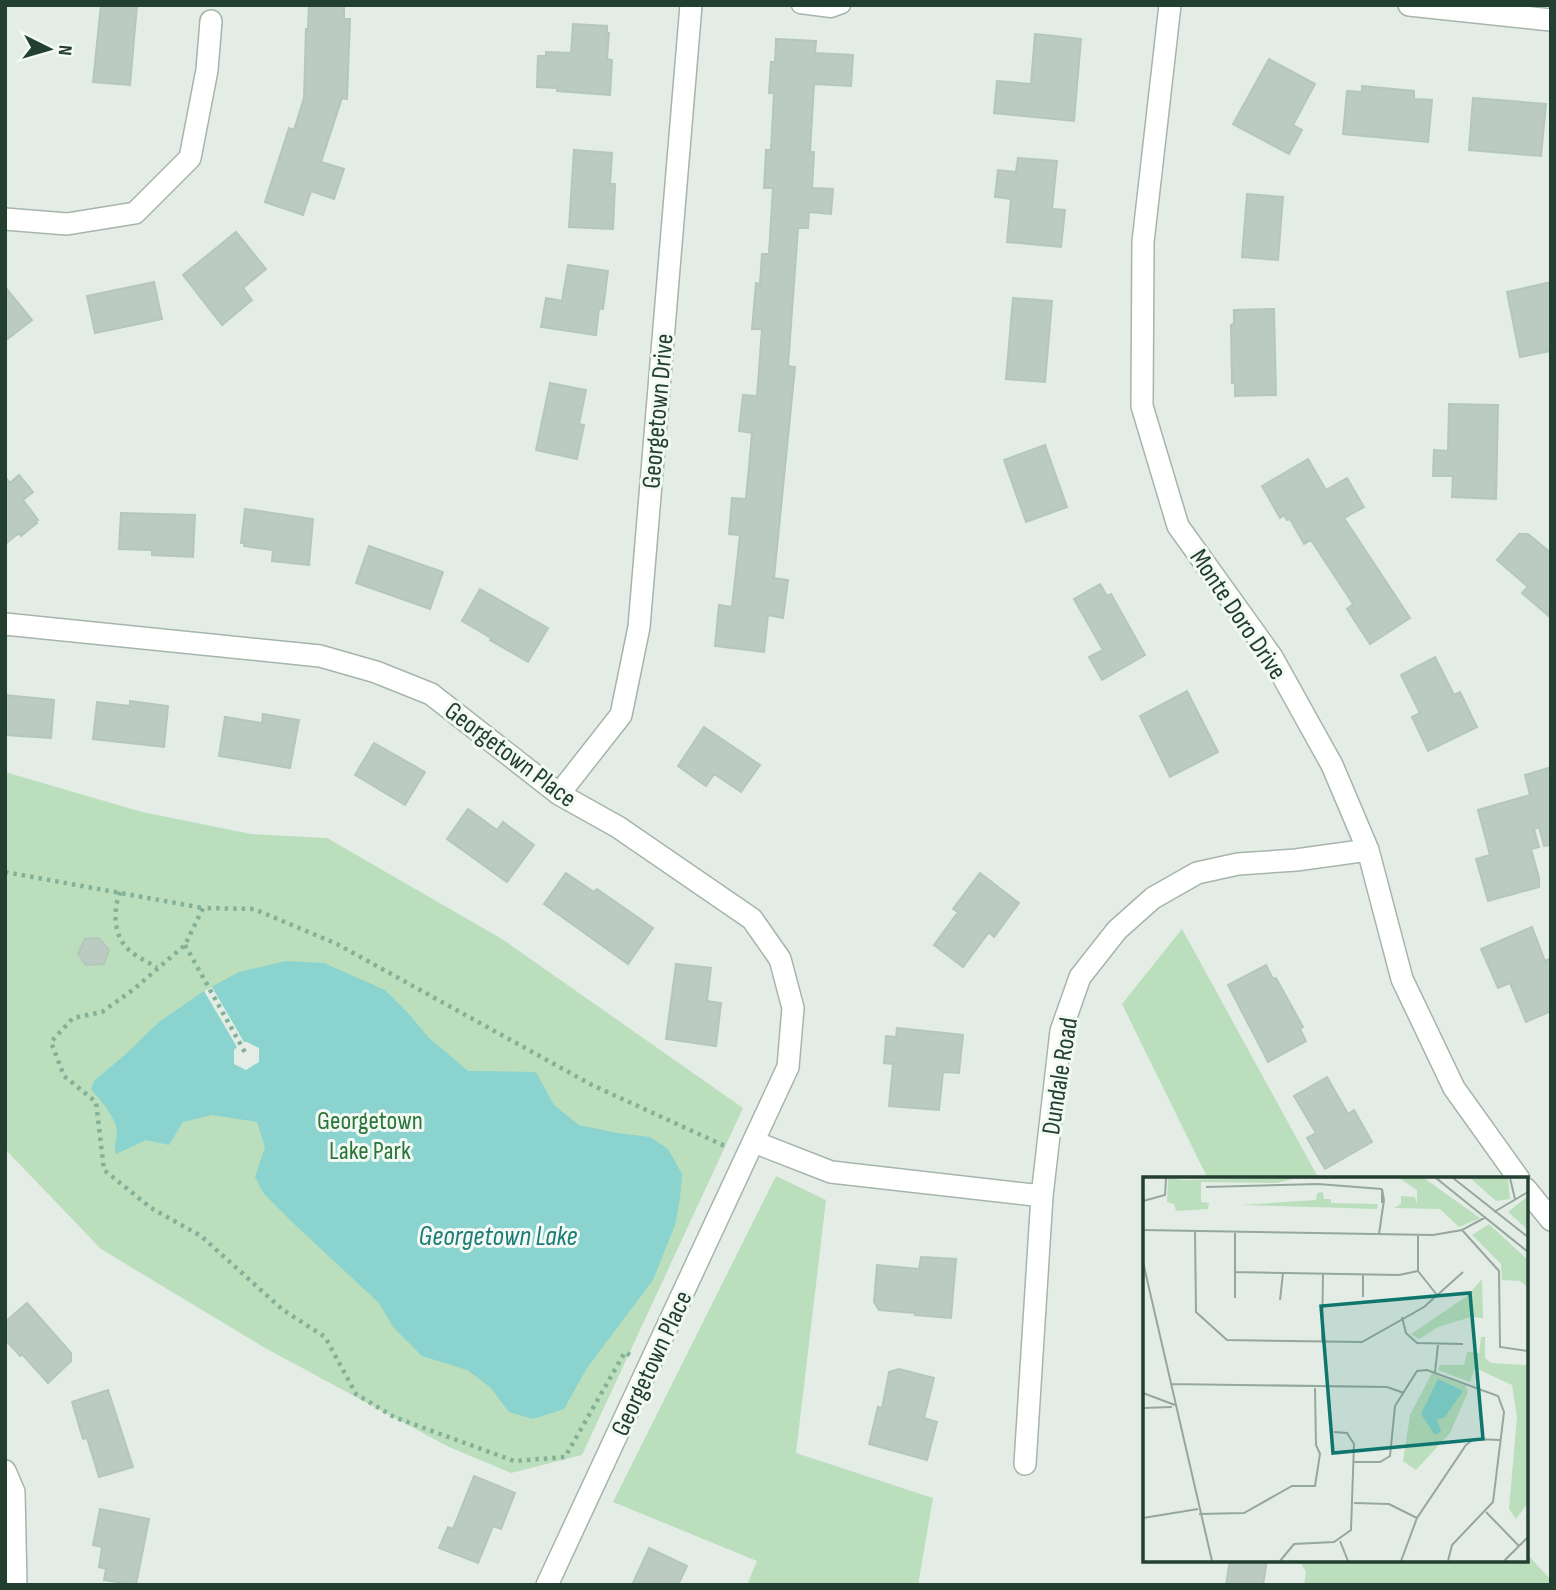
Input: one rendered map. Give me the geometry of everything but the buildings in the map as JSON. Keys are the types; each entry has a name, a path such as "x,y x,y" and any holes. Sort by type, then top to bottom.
{"street":[{"name":"Georgetown Drive","path":"559,794 621,715 639,627 691,5"},
{"name":"Monte Doro Drive","path":"1170,5 1143,242 1142,406 1178,526 1272,657 1332,765 1368,850 1402,979 1454,1088 1518,1177"},
{"path":"1409,5 1551,20"},
{"path":"5,219 67,224 135,213 190,158 207,70 211,21"},
{"name":"Georgetown Place","path":"5,624 320,656 376,672 431,694 559,794 618,827 752,919 780,959 793,1007 788,1067 547,1585"},
{"name":"Dundale Road","path":"1025,1464 1042,1196 1061,1031 1080,977 1117,930 1153,898 1197,873 1238,864 1296,860 1368,850"},
{"path":"750,1149 831,1172 1042,1196"},
{"path":"1528,1191 1551,1220"},
{"path":"5,1471 15,1492 16,1585"}],"lane":[{"path":"800,5 831,9 842,5"}],"path":[{"path":"5,873 203,908 254,909 337,944 592,1085 750,1149"},
{"path":"120,892 115,905 116,926 126,948 157,968"},
{"path":"203,908 185,944 134,989 102,1012 73,1018 51,1042 64,1076 96,1102 104,1170 151,1208 201,1236 283,1310 325,1337 356,1394 394,1417 514,1461 565,1457 625,1352 649,1366"},
{"path":"185,944 247,1056"}],"green space":[{"name":"Georgetown Lake Park","path":"5,772 142,812 251,834 327,838 502,939 743,1108 582,1455 511,1473 449,1447 265,1348 101,1249 5,1149"},
{"path":"1182,929 1318,1177 1207,1177 1122,1004"},
{"path":"776,1176 826,1200 796,1453 933,1498 918,1585 747,1585 757,1561 613,1502"},
{"path":"1528,1555 1551,1580 1551,1585 1304,1585 1306,1572 1300,1562 1528,1562"}],"water":[{"name":"Georgetown Lake","path":"286,961 324,963 385,990 429,1038 468,1071 536,1072 554,1105 579,1125 650,1137 668,1149 682,1174 680,1199 675,1225 653,1280 587,1368 564,1409 533,1419 509,1412 490,1387 467,1370 422,1356 393,1327 379,1303 264,1194 255,1177 265,1147 257,1122 212,1115 183,1122 169,1145 146,1140 116,1154 116,1127 107,1109 91,1089 94,1081 159,1022 204,991 239,972"}],"pier":[{"path":"212,987 244,1042 259,1048 259,1062 246,1070 234,1064 234,1050 237,1047 204,991"}]}
